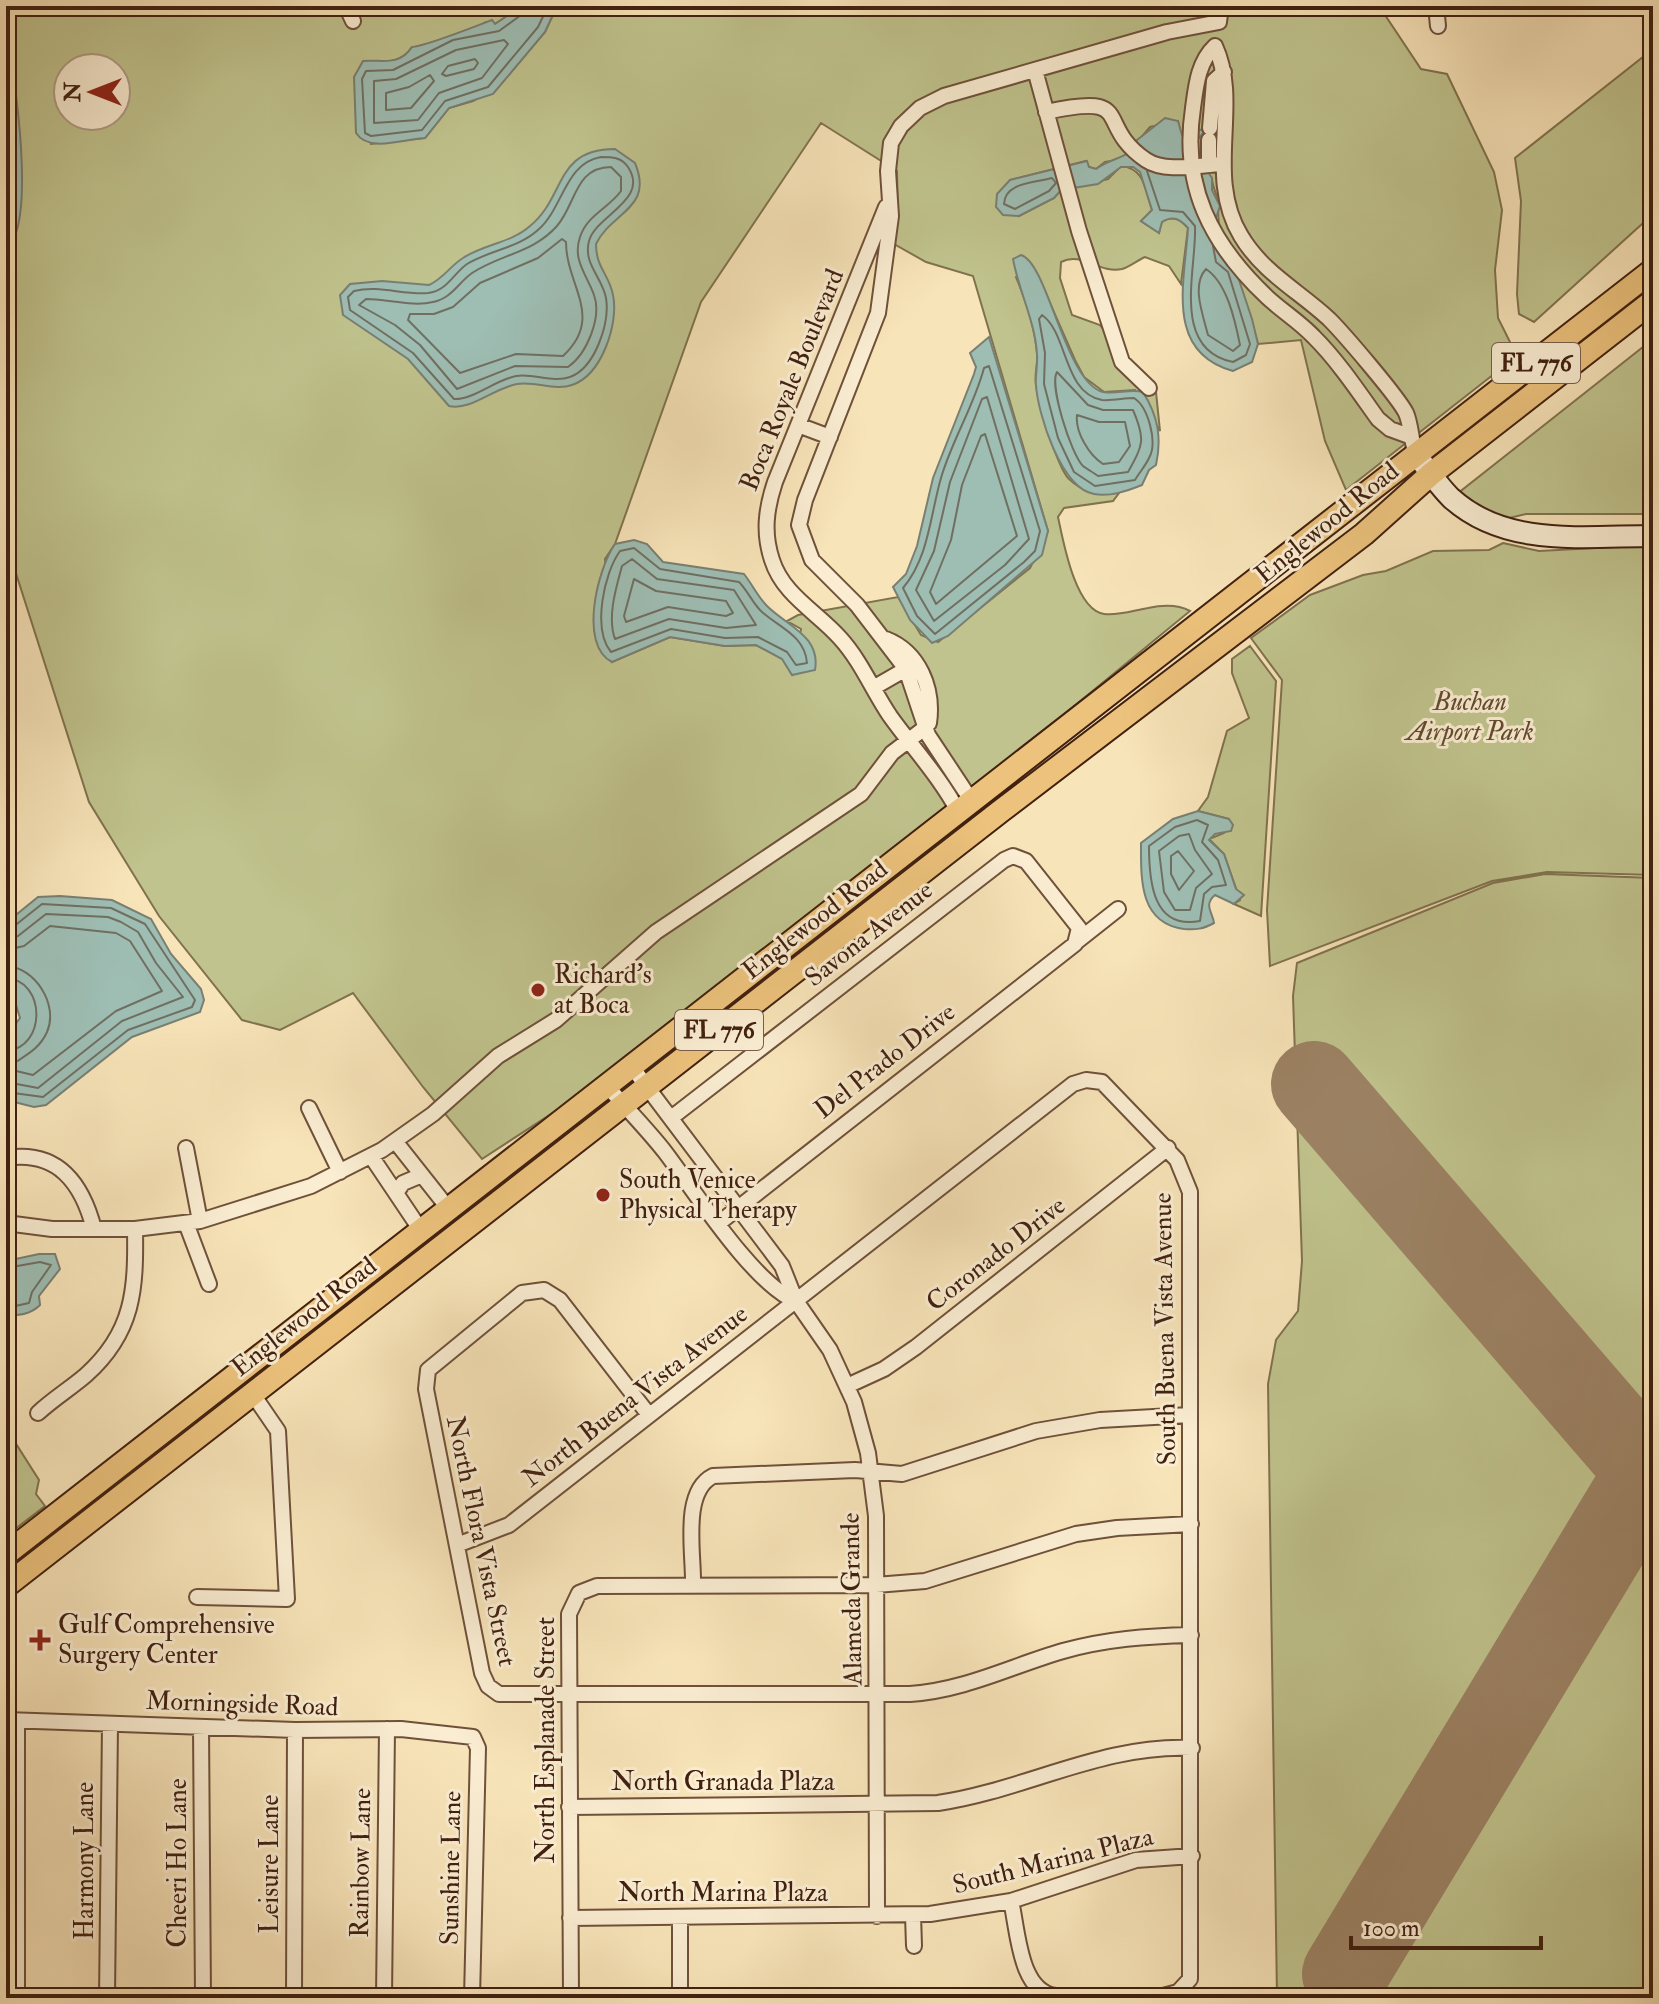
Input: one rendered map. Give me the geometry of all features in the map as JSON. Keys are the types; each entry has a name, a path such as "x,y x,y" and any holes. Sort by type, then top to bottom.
{"main road":[{"name":"FL 776","path":"1413,445 1653,270"},
{"name":"FL 776","path":"1431,474 1653,301"},
{"name":"Englewood Road","path":"6,1554 964,806 1413,445"},
{"name":"Englewood Road","path":"6,1586 877,907 1364,534 1431,474"},
{"path":"877,907 888,887 963,828 972,812 964,806"},
{"path":"434,1218 451,1238"}],"street":[{"path":"346,6 353,21"},
{"path":"1215,164 1224,72 1215,46 1221,6"},
{"path":"1436,6 1438,26"},
{"name":"Boca Royale Boulevard","path":"964,806 927,731 906,669 886,638 812,560 799,525 805,500 878,313 891,216 891,143 901,126 920,108 944,96 1167,32 1219,22"},
{"path":"1215,46 1205,56 1194,97 1190,128 1191,166 1197,198 1209,228 1228,257 1268,298 1313,335 1378,419 1413,445"},
{"path":"1035,70 1079,231 1122,362 1149,388"},
{"path":"1224,72 1214,81 1210,97 1210,134 1215,164 1240,236 1264,268 1329,320 1407,415 1413,445 1451,498 1471,513 1516,532 1653,536"},
{"path":"1194,97 1210,97"},
{"path":"1046,112 1098,105 1109,111 1128,143 1147,161 1165,167 1215,164"},
{"name":"Boca Royale Boulevard","path":"889,195 767,506 765,532 772,562 787,589 841,639 909,740 964,806"},
{"path":"798,425 830,437"},
{"path":"6,1223 135,1229 193,1222 269,1202 340,1172 395,1141 433,1114 498,1056 556,1020 656,932 861,794 878,768 909,740 927,731 929,688 915,659 902,645 886,638"},
{"path":"873,688 906,669"},
{"name":"Savona Avenue","path":"671,1118 1013,856 1026,861 1077,925 1077,939"},
{"name":"Del Prado Drive","path":"719,1223 1118,909"},
{"path":"632,1067 782,1266 796,1301"},
{"name":"South Buena Vista Avenue","path":"796,1301 1077,1081 1092,1080 1107,1085 1168,1148 1182,1167 1190,1201 1192,1969 1182,1989 1163,1996 1056,1996 1042,1993 1029,1974 1011,1901"},
{"path":"607,1086 783,1296 796,1301"},
{"path":"309,1108 340,1172"},
{"path":"395,1141 422,1175 434,1218"},
{"path":"186,1148 193,1222 209,1284"},
{"name":"Coronado Drive","path":"847,1386 884,1369 916,1347 1168,1148"},
{"path":"371,1156 396,1193 434,1218"},
{"path":"6,1158 44,1159 67,1173 87,1201 94,1229"},
{"path":"396,1193 403,1183 422,1175"},
{"path":"38,1413 90,1372 124,1324 136,1282 135,1229"},
{"name":"North Flora Vista Street","path":"649,1415 557,1297 536,1289 522,1293 436,1361 427,1373 426,1389 485,1682 503,1696 877,1695 958,1688 1062,1651 1115,1639 1191,1635"},
{"name":"Alameda Grande","path":"796,1301 821,1335 847,1386 860,1419 872,1472 876,1585 877,1916"},
{"name":"North Buena Vista Avenue","path":"457,1545 509,1525 796,1301"},
{"path":"197,1597 287,1599 278,1431 252,1393"},
{"path":"693,1585 694,1502 699,1487 717,1474 909,1473 999,1440 1065,1425 1129,1417 1190,1415"},
{"name":"North Esplanade Street","path":"571,1998 569,1614 579,1593 597,1586 876,1585 940,1578 1023,1548 1076,1534 1117,1528 1191,1524"},
{"path":"11,1720 17,1998"},
{"name":"Morningside Road","path":"11,1720 295,1730 387,1729 476,1739"},
{"name":"Harmony Lane","path":"107,1998 110,1724"},
{"name":"Cheeri Ho Lane","path":"201,1727 203,1998"},
{"name":"Rainbow Lane","path":"384,1998 387,1729"},
{"name":"Leisure Lane","path":"294,1998 295,1730"},
{"name":"Sunshine Lane","path":"472,1998 476,1739"},
{"name":"North Granada Plaza","path":"569,1807 938,1803 984,1795 1117,1752 1192,1748"},
{"name":"South Marina Plaza","path":"877,1916 913,1915 1011,1901 1136,1860 1192,1856"},
{"path":"913,1915 914,1946"},
{"name":"North Marina Plaza","path":"570,1918 877,1916"},
{"path":"680,1917 680,1998"}],"green space":[{"path":"6,6 522,6 495,24 486,22 412,47 404,56 394,60 372,62 371,144 425,138 449,108 473,101 499,86 545,32 557,6 1379,6 1421,69 1447,74 1494,172 1502,210 1495,270 1498,318 1517,356 1346,490 1325,441 1301,340 1258,344 1235,268 1223,259 1218,201 1212,178 1196,170 1198,129 1181,135 1178,121 1150,127 1123,159 1105,162 1096,169 1089,167 1086,161 1010,180 1019,216 1054,198 1061,190 1108,179 1121,166 1129,168 1143,181 1152,210 1141,221 1159,233 1162,221 1170,218 1179,220 1188,228 1181,284 1169,266 1145,257 1125,268 1114,270 1076,259 1061,262 1060,278 1072,315 1100,325 1156,392 1160,431 1135,390 1104,392 1084,377 1034,270 1016,277 1034,334 1040,405 1064,471 1068,478 1086,490 1119,493 1113,501 1064,508 1058,517 1078,588 1094,610 1104,614 1164,606 1190,611 967,794 614,1073 482,1159 423,1087 353,993 280,1030 242,1020 159,916 89,802 6,542","holes":["821,123 897,171 898,219 894,244 926,262 973,276 1048,531 1030,568 938,642 921,635 898,597 798,615 787,621 801,629 792,674 783,659 756,645 725,646 670,637 612,662 605,559 615,544 701,302"]},
{"path":"1653,49 1653,214 1534,322 1519,314 1521,201 1515,158"},
{"path":"1653,339 1653,514 1526,514 1501,520 1457,494"},
{"name":"Buchan Airport Park","path":"1503,543 1539,551 1653,545 1653,875 1547,872 1492,881 1270,966 1267,910 1282,680 1251,638 1310,595 1363,575 1386,571 1433,551 1489,550"},
{"path":"1250,646 1276,681 1261,916 1234,904 1240,900 1224,854 1209,839 1224,833 1229,819 1198,811 1208,797 1227,731 1249,718 1232,673 1232,659"},
{"path":"1545,874 1653,878 1653,1998 1277,1998 1268,1384 1276,1340 1298,1311 1302,1261 1293,996 1297,963 1493,883"},
{"path":"6,1428 39,1480 36,1494 45,1506 6,1536"}],"water":[{"path":"522,6 557,6 545,32 493,94 449,108 425,138 378,144 362,139 356,133 354,77 363,61 396,60 412,47 492,20 495,24"},
{"path":"6,35 18,114 22,181 15,235 6,249"},
{"path":"1165,118 1178,121 1182,135 1198,129 1205,131 1197,140 1196,154 1212,178 1212,190 1220,206 1216,218 1223,259 1235,268 1258,344 1252,362 1233,371 1211,362 1196,348 1184,312 1188,228 1173,218 1162,222 1159,233 1141,221 1152,210 1140,172 1133,167 1121,167 1098,184 1061,190 1054,198 1019,216 1003,215 996,207 997,194 1010,180 1087,161 1089,167 1096,169 1131,152 1136,148 1137,140"},
{"path":"615,149 635,163 639,190 629,208 596,244 598,259 613,295 613,319 600,360 583,379 566,387 517,384 466,405 449,406 408,359 343,315 340,295 350,284 382,281 429,285 463,258 523,232 550,202 571,166 595,151"},
{"path":"1021,255 1030,262 1039,277 1066,343 1087,381 1105,392 1143,392 1148,401 1157,427 1159,446 1156,465 1149,470 1142,485 1112,494 1094,494 1071,479 1053,448 1038,398 1036,342 1013,259"},
{"path":"989,337 1048,531 1042,555 948,636 932,643 910,620 893,587 906,574 917,546 933,478 974,374 976,367 970,353"},
{"path":"634,540 647,544 663,562 744,574 767,606 808,640 813,648 815,670 792,675 782,659 756,645 725,646 670,637 612,662 602,653 596,640 594,606 603,570 615,544"},
{"path":"1198,811 1229,819 1233,825 1231,831 1215,834 1209,840 1224,854 1236,889 1244,895 1234,904 1215,895 1209,906 1214,923 1199,929 1184,929 1169,925 1151,909 1141,871 1141,843 1173,819"},
{"path":"38,897 112,900 151,919 171,954 201,989 204,1000 200,1012 132,1037 46,1105 34,1107 6,1100 6,1036 20,1018 16,1005 6,992 6,923"},
{"path":"55,1254 60,1269 39,1296 40,1305 28,1313 6,1316 6,1261"}],"runway":[{"path":"1314,1084 1653,1477"},
{"path":"1345,1974 1653,1464"}],"place":[{"name":"Richard's at Boca","path":"538,990"},
{"name":"South Venice Physical Therapy","path":"603,1195"},
{"name":"Gulf Comprehensive Surgery Center","path":"40,1640"}]}
